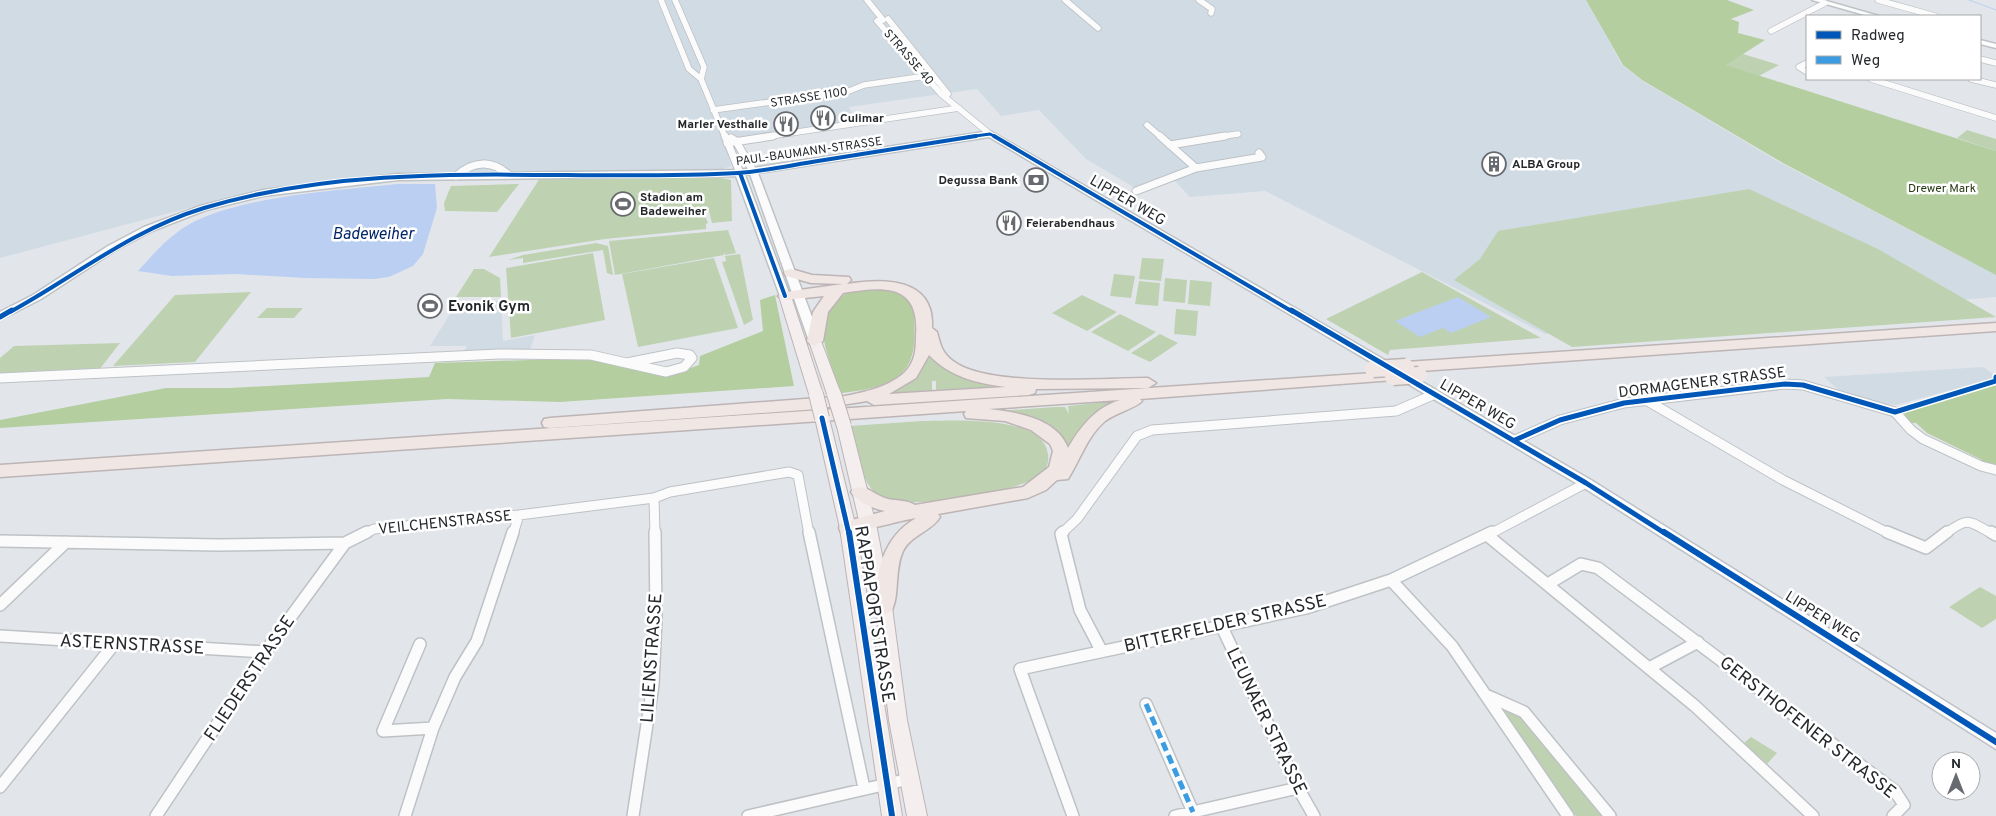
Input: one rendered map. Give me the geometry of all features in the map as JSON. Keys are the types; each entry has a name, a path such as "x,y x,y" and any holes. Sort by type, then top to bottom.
{"highway":[{"path":"791,273 822,280 865,280 901,283 923,294 931,310 930,338 934,351 948,365 977,378 1034,384 1148,383"},
{"path":"793,294 865,280"},
{"path":"781,405 868,396 897,385 907,378 918,365 924,350 925,321 923,305 917,297 906,289 885,284 866,284 793,294"},
{"path":"815,341 819,313 825,300 840,288"},
{"path":"0,471 848,420 1388,377 1413,371 1996,327"},
{"path":"0,461 466,430 781,405 1373,369 1413,371 1996,335"},
{"path":"860,492 890,507 937,512 1027,500 1045,491 1062,476 1087,429 1103,413 1113,408 1145,399 1220,389"},
{"path":"848,420 976,414 1006,416 1037,426 1058,444 1062,457 1059,468 1051,478 1040,486 1015,495 937,512 848,528"},
{"path":"884,607 886,565 893,549 903,535 937,512"}],"main road":[{"path":"1815,0 1871,15"},
{"path":"1981,42 1996,46"},
{"name":"PAUL-BAUMANN-STRASSE","path":"0,317 131,238 158,224 203,208 254,194 398,177 507,174 740,173 990,134"},
{"name":"LIPPER WEG","path":"990,134 1515,440 1996,742"},
{"name":"RAPPAPORTSTRASSE","path":"753,171 791,273 793,294 848,528 892,816"},
{"name":"RAPPAPORTSTRASSE","path":"740,173 815,341 834,394 848,420 860,492 884,607 898,720 917,816"}],"street":[{"path":"661,0 689,69 701,79 721,128"},
{"path":"675,0 704,67 701,79"},
{"name":"STRASSE 40","path":"867,0 924,77 944,93"},
{"path":"1065,0 1098,28"},
{"path":"1199,0 1211,8 1211,13"},
{"path":"1878,0 1931,15"},
{"path":"1771,31 1825,3"},
{"path":"883,20 933,75 944,93 958,108 990,134"},
{"path":"1981,59 1996,63"},
{"path":"1806,63 1799,66 1806,70"},
{"name":"STRASSE 1100","path":"713,110 849,92 864,85 933,75"},
{"path":"1874,80 1996,118"},
{"path":"1975,80 1996,85"},
{"name":"PAUL-BAUMANN-STRASSE","path":"727,143 958,108"},
{"path":"1147,125 1196,168"},
{"name":"PAUL-BAUMANN-STRASSE","path":"721,128 736,141 753,171"},
{"name":"PAUL-BAUMANN-STRASSE","path":"721,128 740,173"},
{"path":"1170,146 1238,134"},
{"path":"1136,191 1196,168 1262,157 1259,153"},
{"name":"PAUL-BAUMANN-STRASSE","path":"456,176 464,168 481,165 507,174"},
{"path":"0,378 500,354 591,355 666,372 684,367 692,358 690,355 678,353 628,363"},
{"name":"DORMAGENER STRASSE","path":"1515,440 1560,420 1589,410 1646,400 1766,384 1803,385 1895,412 1911,430 1924,439 1981,466 1996,470"},
{"name":"LIPPER WEG","path":"1101,650 1080,610 1061,534 1077,519 1137,436 1152,430 1396,411 1435,394"},
{"name":"DORMAGENER STRASSE","path":"1646,400 1834,508 1889,534 1926,548 1961,522 1968,521 1996,535"},
{"name":"VEILCHENSTRASSE","path":"0,541 218,545 345,542 374,529 519,515 654,498 670,492 789,472 798,475 819,584 864,788"},
{"name":"BITTERFELDER STRASSE","path":"1020,669 1101,650 1306,608 1391,580 1487,535 1586,483"},
{"name":"LILIENSTRASSE","path":"633,816 653,685 656,619 654,498"},
{"path":"405,816 433,728 455,677 477,641 519,515"},
{"path":"1487,535 1548,584 1773,775 1813,816"},
{"path":"0,605 66,542"},
{"name":"FLIEDERSTRASSE","path":"156,816 265,652 345,542"},
{"name":"GERSTHOFENER STRASSE","path":"1548,584 1581,564 1598,568 1895,792 1904,805 1894,816"},
{"path":"1391,580 1452,646 1568,816"},
{"name":"LEUNAER STRASSE","path":"1221,625 1298,788 1314,816"},
{"name":"ASTERNSTRASSE","path":"0,636 265,652"},
{"path":"1648,668 1698,642"},
{"path":"0,787 115,643"},
{"path":"420,644 383,731 433,728"},
{"path":"1020,669 1072,816"},
{"path":"1486,695 1524,712 1610,816"},
{"path":"1146,704 1193,812"},
{"path":"748,816 909,779"},
{"path":"1175,816 1298,788"}],"shaded area":[{"path":"0,0 1586,0 1622,65 1641,80 1781,163 1996,275 1996,297 1545,334 1265,191 1190,197 1174,180 1140,191 1086,159 1039,110 1001,116 977,89 849,107 856,120 724,142 731,166 723,169 401,174 222,199 0,258"},
{"path":"468,301 501,301 503,341 535,335 529,352 463,353 467,346 430,346 455,306 465,306"},
{"path":"1983,367 1995,375 1992,379 1896,405 1871,402 1841,392 1824,377"}],"green space":[{"name":"Drewer Mark","path":"1586,0 1727,0 1754,10 1731,19 1739,22 1738,33 1765,40 1726,65 1996,151 1996,275 1783,163 1642,80 1623,65"},
{"path":"1743,54 1779,65 1759,76 1725,65"},
{"path":"1967,130 1996,139 1996,151 1957,138"},
{"path":"540,178 722,178 731,180 732,221 712,223 709,211 704,214 708,223 706,224 706,229 605,239 489,257"},
{"path":"519,184 497,212 445,211 444,203 451,186"},
{"path":"1749,189 1878,249 1996,317 1572,347 1454,280 1480,259 1498,231"},
{"path":"728,230 736,253 725,255 724,252 724,255 615,275 609,241"},
{"path":"596,243 608,246 613,275 607,273 603,250 523,263 523,258 508,260 523,255"},
{"path":"593,253 605,320 511,338 506,268"},
{"path":"740,254 753,320 744,325 722,262 726,261 725,256"},
{"path":"714,258 738,328 638,347 622,274"},
{"path":"1142,258 1164,259 1161,281 1139,279"},
{"path":"474,269 484,269 500,278 501,297 456,297"},
{"path":"1422,272 1541,338 1390,350 1388,355 1326,319"},
{"path":"1114,274 1135,276 1131,298 1110,296"},
{"path":"1165,278 1187,280 1185,303 1163,301"},
{"path":"1190,280 1212,282 1210,306 1188,304"},
{"path":"1139,281 1160,283 1158,306 1135,304"},
{"path":"882,288 900,295 914,308 912,355 908,365 893,380 873,388 841,393 826,349 823,334 824,320 828,308 838,298 855,291"},
{"path":"251,292 195,362 113,366 175,295"},
{"path":"775,295 794,386 560,402 447,399 0,428 0,420 166,388 230,388 429,377 435,363 589,358 668,376 699,365 700,356 763,331 760,300"},
{"path":"1082,295 1117,312 1087,331 1052,313"},
{"path":"267,308 303,308 294,318 257,318"},
{"path":"1176,309 1198,311 1196,336 1174,334"},
{"path":"1120,314 1156,332 1128,351 1091,332"},
{"path":"1160,334 1178,343 1150,362 1131,353"},
{"path":"120,343 99,370 0,374 0,358 14,346"},
{"path":"926,354 1005,386 936,390 936,381 932,381 932,390 887,394"},
{"path":"1996,385 1996,467 1979,463 1982,460 1927,433 1916,423 1909,423 1904,413 1909,410"},
{"path":"1116,401 1066,463 1046,427 984,412 1065,407 1069,414 1068,406"},
{"path":"922,421 974,421 1015,426 1031,432 1043,442 1048,455 1047,466 1040,475 1027,482 957,499 907,502 887,499 875,493 862,470 850,426"},
{"path":"1980,587 1996,596 1996,619 1982,628 1949,607"},
{"path":"1504,709 1512,710 1524,719 1604,816 1576,816 1504,713"},
{"path":"1751,737 1777,753 1767,764 1744,743"}],"water":[{"name":"Badeweiher","path":"397,184 435,184 437,208 423,254 413,266 389,277 374,279 305,278 236,274 172,276 138,271 173,235 199,219 224,210 284,197"},
{"path":"1458,297 1491,317 1451,333 1443,328 1420,337 1395,321"}],"waterway":[{"path":"1969,0 1996,10"}],"marked path":[{"path":"1146,704 1193,812"}],"cycle path":[{"path":"0,317 37,297 112,248 148,229 203,208 263,193 398,177 740,173 990,134 1586,483 1996,742"},
{"path":"740,173 785,296"},
{"path":"1515,440 1560,420 1624,403 1785,384 1803,385 1895,412 1996,381 1996,377"},
{"path":"822,418 848,528 892,816"}],"place":[{"name":"Culimar","path":"823,118"},
{"name":"Marler Vesthalle","path":"786,124"},
{"name":"ALBA Group","path":"1494,164"},
{"name":"Degussa Bank","path":"1036,180"},
{"name":"Stadion am Badeweiher","path":"623,204"},
{"name":"Feierabendhaus","path":"1009,223"},
{"name":"Evonik Gym","path":"430,306"}]}
